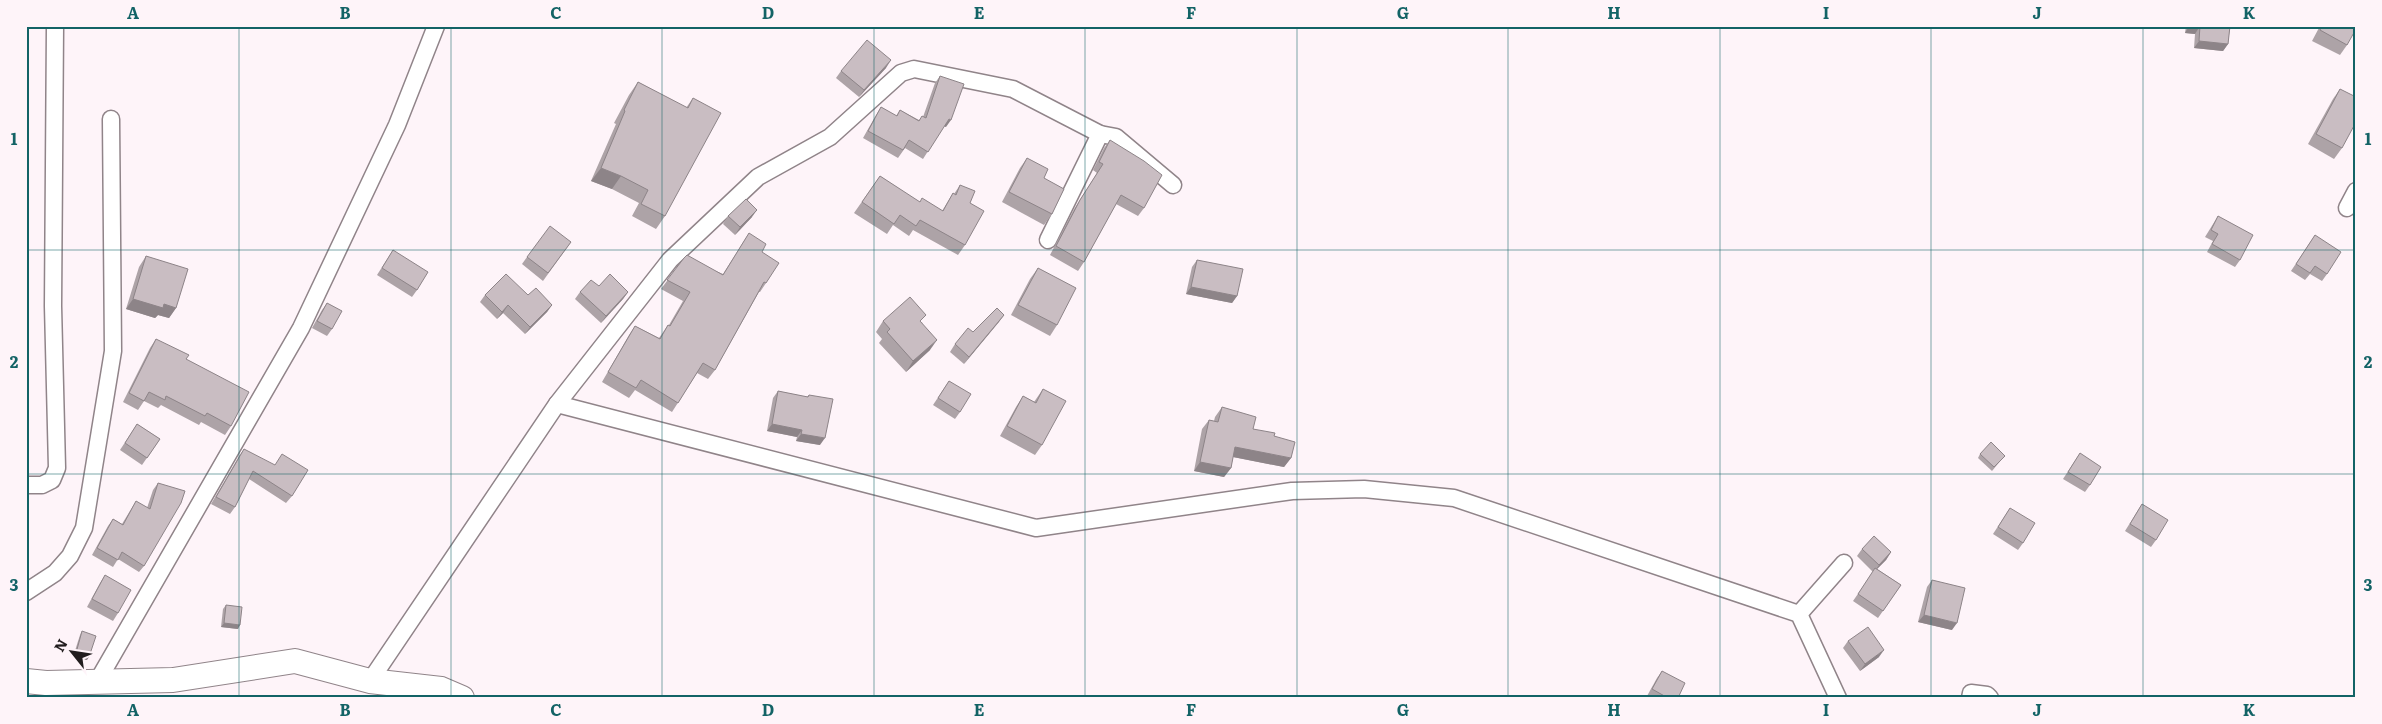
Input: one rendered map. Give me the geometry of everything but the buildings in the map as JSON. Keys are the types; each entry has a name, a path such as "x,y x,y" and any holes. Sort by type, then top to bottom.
{"main road":[{"path":"26,681 46,683 173,680 295,661 370,680 440,689 462,698"}],"street":[{"path":"26,485 42,485 52,480 57,468 53,306 55,26"},
{"path":"97,682 301,328 397,124 436,26"},
{"path":"370,680 557,404 670,260 758,177 830,138 901,74 914,69 1013,89 1100,134 1116,137 1173,185"},
{"path":"26,592 55,573 70,556 84,528 113,351 111,120"},
{"path":"1048,240 1100,134"},
{"path":"2347,208 2356,191"},
{"path":"557,404 1036,528 1292,491 1364,488 1454,498 1800,614 1838,698"},
{"path":"1800,614 1844,564"},
{"path":"1970,698 1971,693 1987,695 1990,698"}]}
